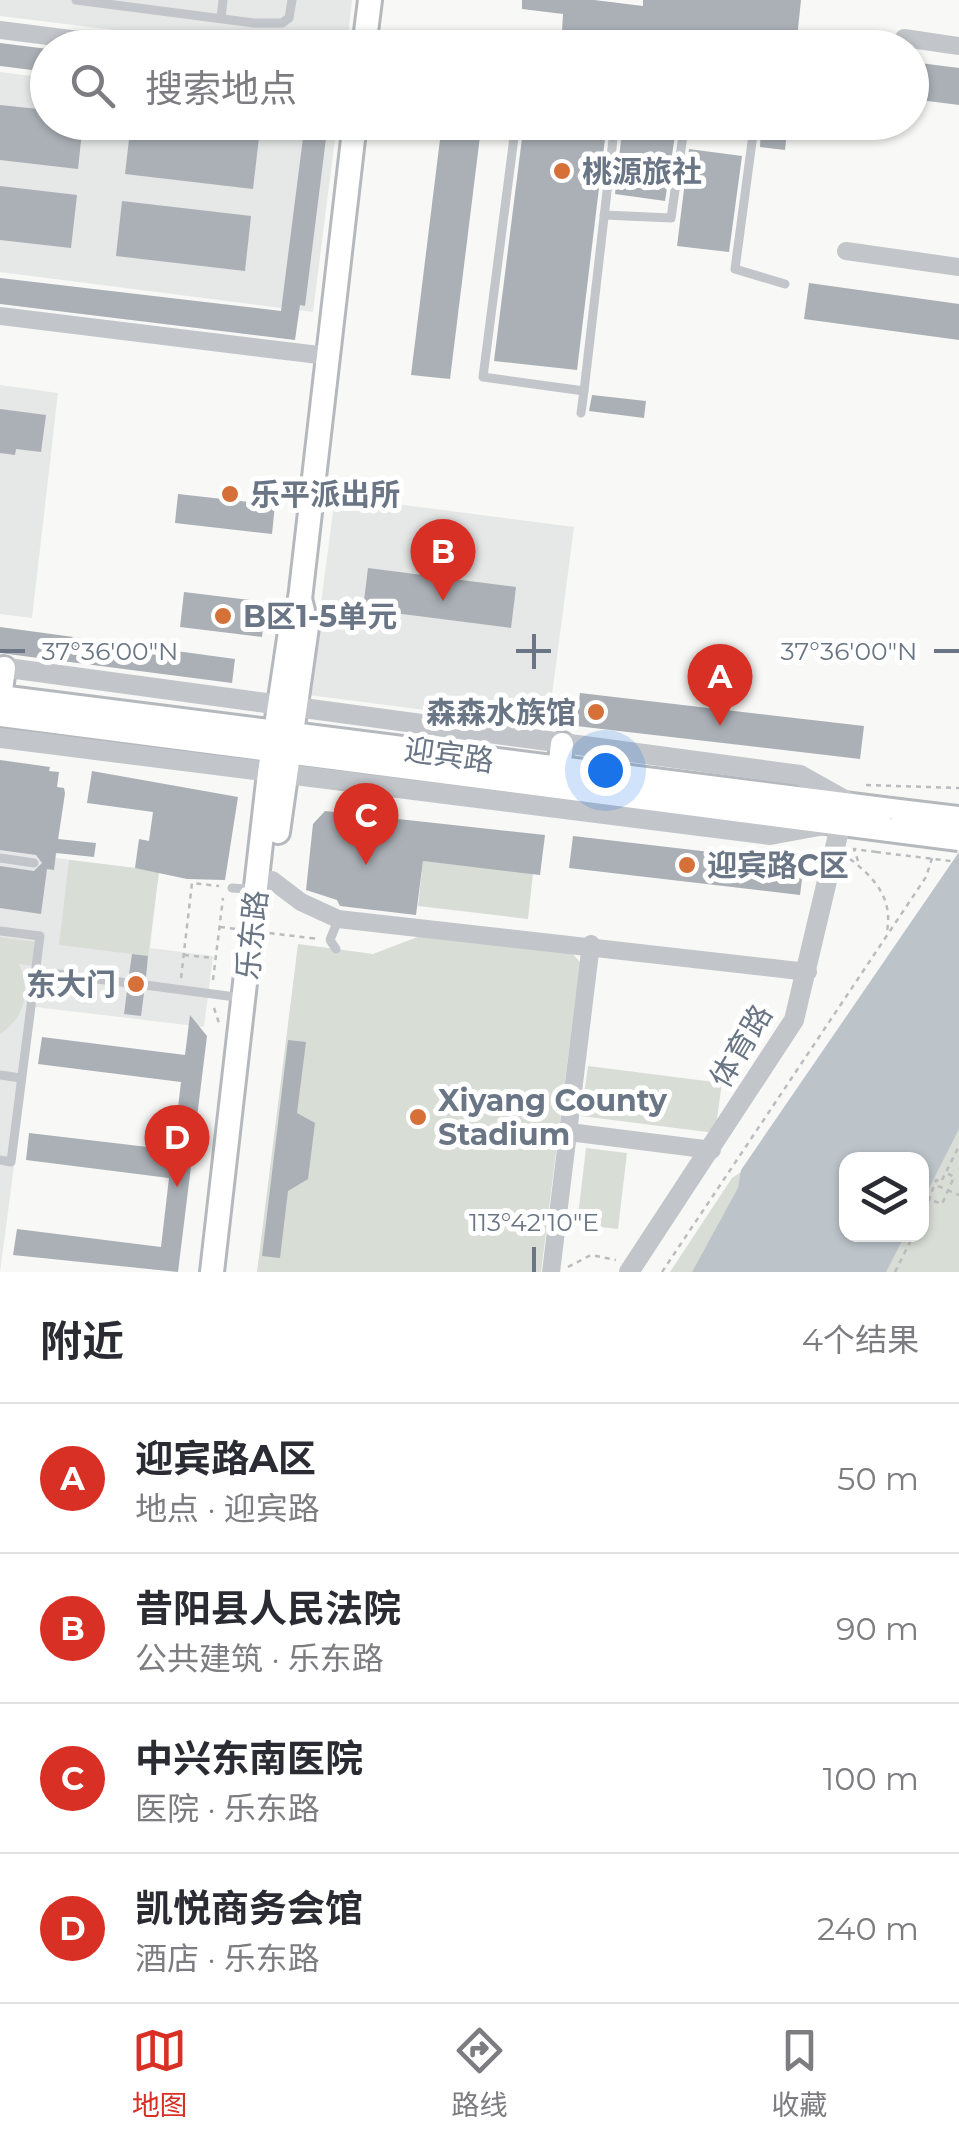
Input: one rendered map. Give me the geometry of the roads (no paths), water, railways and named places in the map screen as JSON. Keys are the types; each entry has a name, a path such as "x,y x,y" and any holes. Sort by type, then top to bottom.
{"main road":[{"path":"366,30 370,0"},
{"name":"乐东路","path":"212,1272 246,998 290,708 291,625 300,599 354,140"},
{"path":"0,697 2,668"},
{"name":"迎宾路","path":"0,697 281,753"},
{"name":"迎宾路","path":"0,715 557,789 852,804 894,820"},
{"path":"557,789 562,744"},
{"name":"乐东路","path":"226,1272 272,880 281,753"},
{"path":"894,820 959,818"},
{"path":"894,820 948,840"}],"street":[{"path":"0,30 30,34"},
{"path":"929,42 959,46"},
{"path":"846,251 959,268"},
{"path":"0,316 327,356"},
{"path":"2,668 800,775 852,804"},
{"path":"0,738 281,753 557,789"},
{"name":"体育路","path":"630,1271 794,1020 852,804"},
{"path":"272,880 301,902 338,918 592,944 808,972"},
{"path":"552,1272 592,944"},
{"path":"569,1132 712,1150"}],"lane":[{"path":"76,0 282,22 289,18 292,0"},
{"path":"221,18 223,0"},
{"path":"514,140 484,377 584,391"},
{"path":"581,412 613,140"},
{"path":"604,215 671,218 682,140"},
{"path":"752,140 735,269 785,284"},
{"path":"0,858 34,863"},
{"path":"232,888 246,890"},
{"path":"336,950 330,940 338,918"},
{"path":"0,931 40,936 11,1162 0,1160"},
{"path":"35,971 128,983"},
{"path":"145,985 246,998"},
{"path":"0,1075 22,1078"}],"place":[{"name":"桃源旅社","path":"562,171"},
{"name":"乐平派出所","path":"230,494"},
{"name":"昔阳县人民法院","path":"443,601"},
{"name":"B区1-5单元","path":"223,616"},
{"name":"森森水族馆","path":"596,712"},
{"name":"迎宾路A区","path":"720,726"},
{"name":"中兴东南医院","path":"366,865"},
{"name":"迎宾路C区","path":"687,865"},
{"name":"东大门","path":"136,984"},
{"name":"Xiyang County Stadium","path":"418,1117"},
{"name":"凯悦商务会馆","path":"177,1187"}]}
